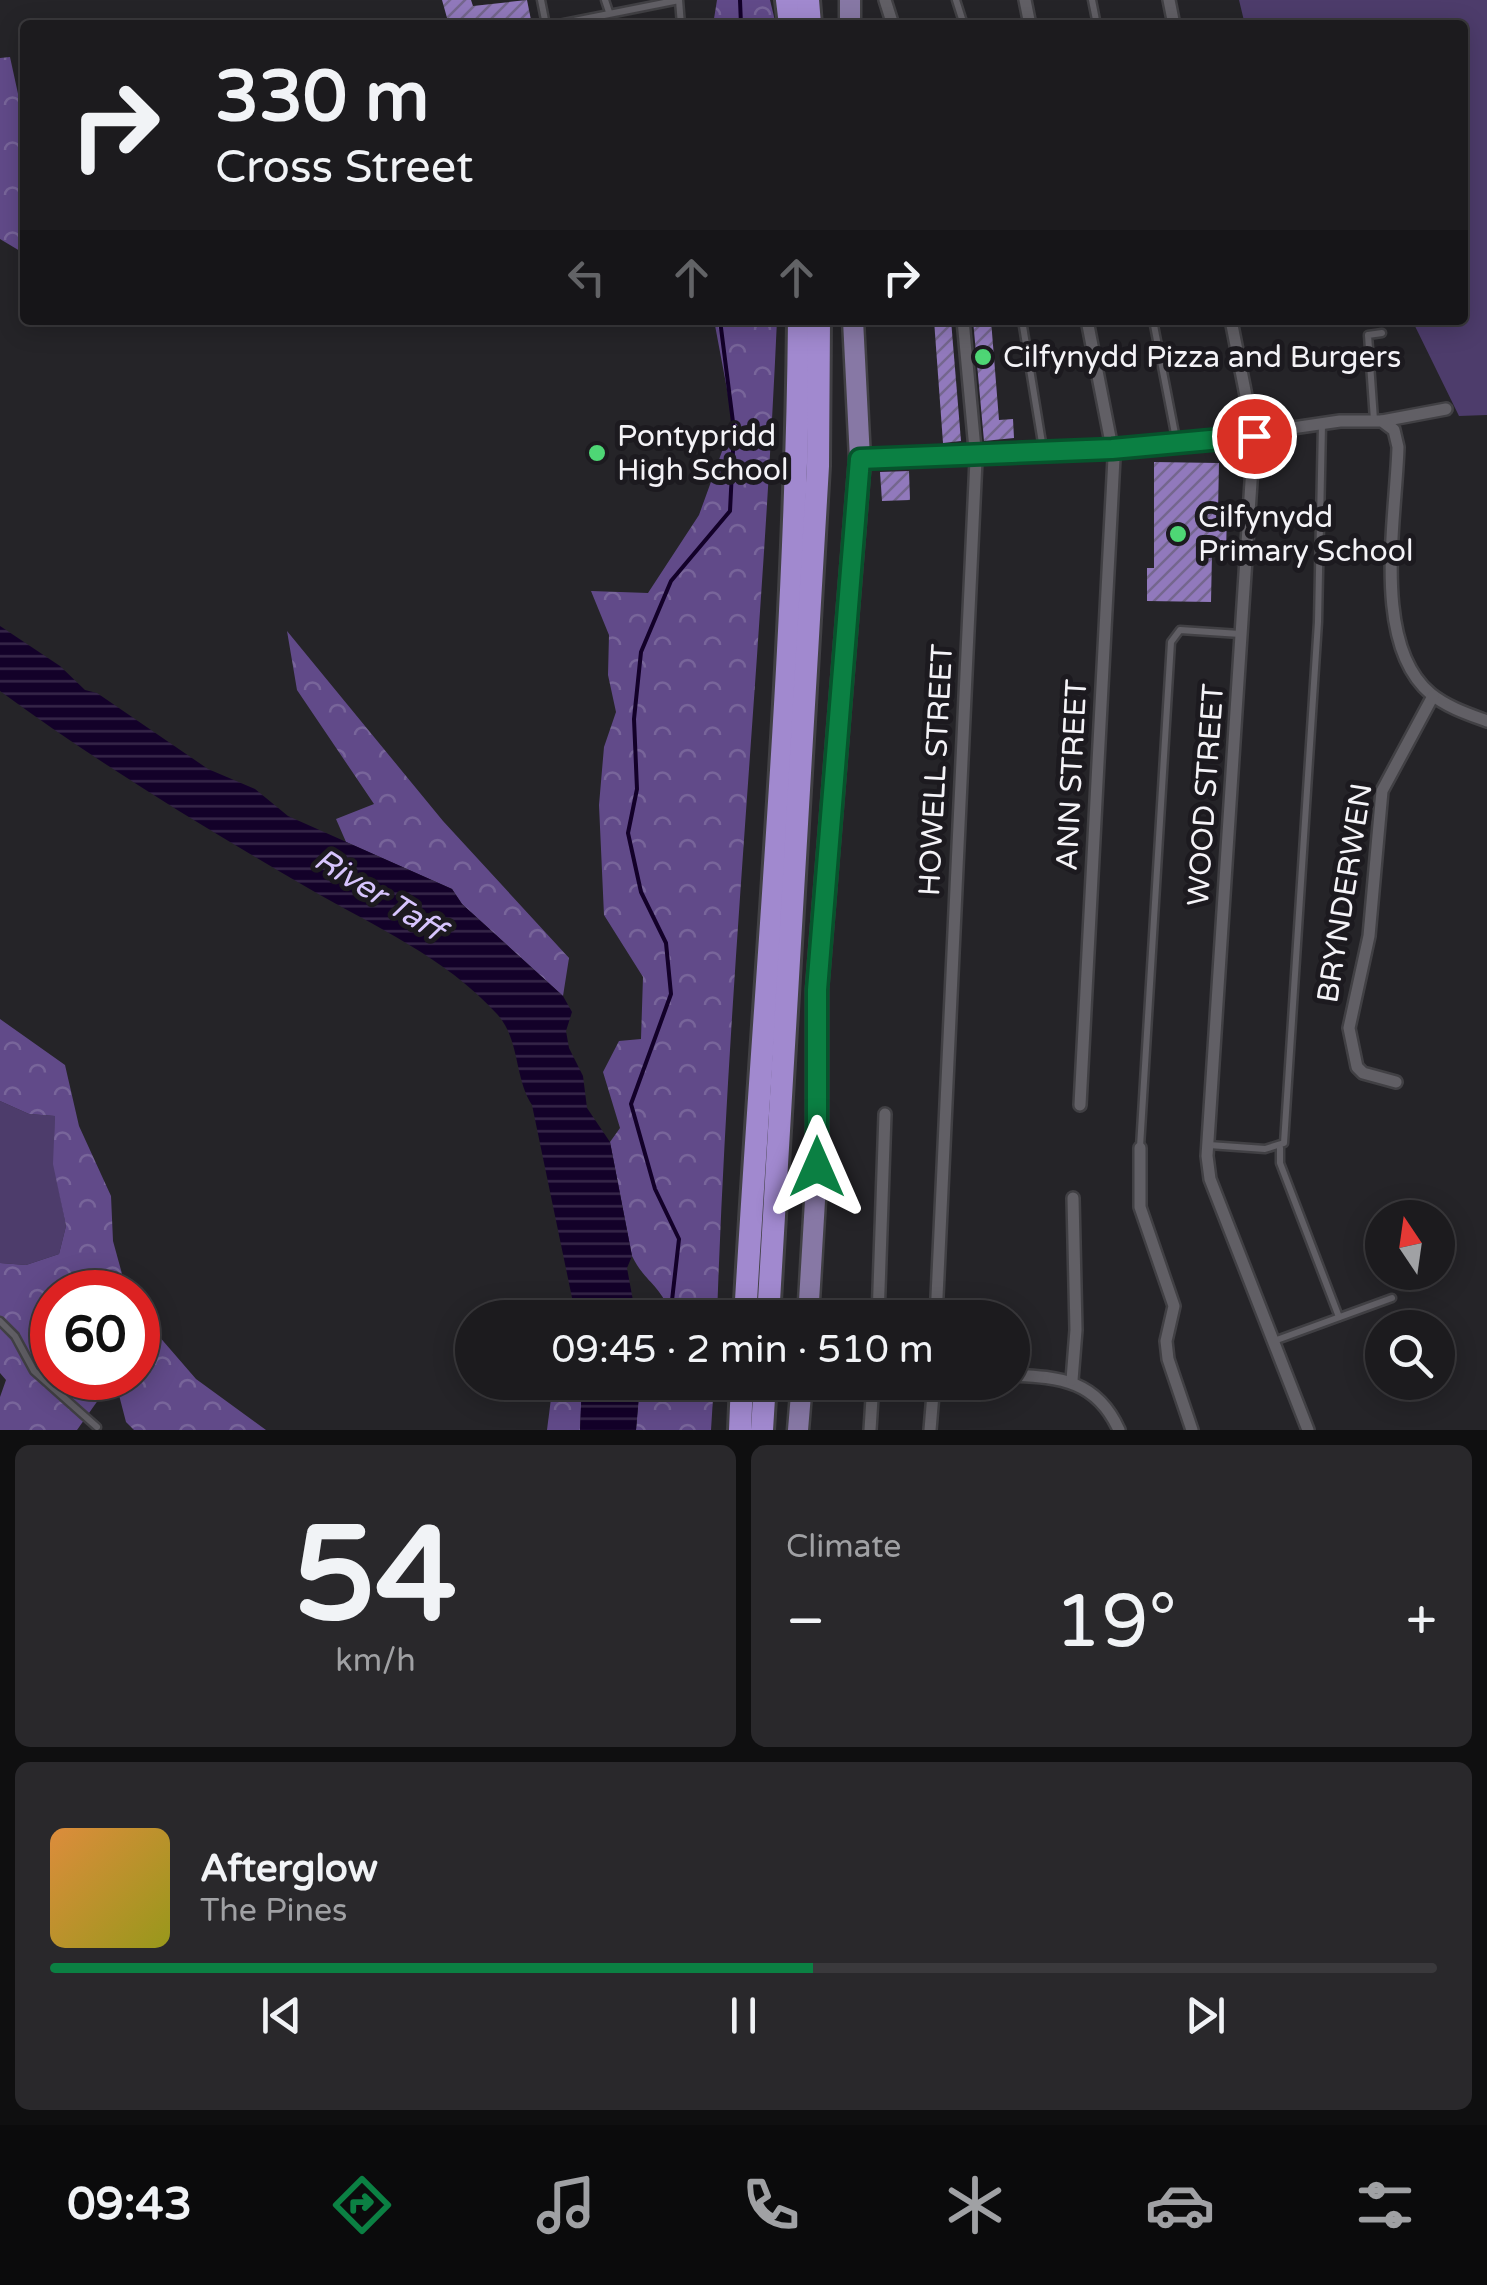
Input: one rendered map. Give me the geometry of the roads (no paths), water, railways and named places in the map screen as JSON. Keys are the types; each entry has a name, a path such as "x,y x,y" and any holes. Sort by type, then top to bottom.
{"highway":[{"path":"746,1300 782,770 797,468 798,325"},
{"path":"769,1300 818,466 819,325"},
{"path":"740,1430 741,1400"},
{"path":"762,1430 764,1400"}],"main road":[{"path":"809,1300 817,1167 817,990 860,459 854,325"},
{"path":"798,1430 800,1400"}],"street":[{"name":"HOWELL STREET","path":"937,1300 975,451 963,325"},
{"name":"ANN STREET","path":"1080,1105 1112,449 1089,325"},
{"name":"WOOD STREET","path":"1232,325 1254,436 1208,1151 1210,1180 1308,1430"},
{"path":"860,459 1177,445 1322,423 1374,421 1446,410"},
{"path":"1374,421 1394,430 1398,447 1395,627 1404,661 1433,696 1487,721"},
{"name":"BRYNDERWEN","path":"1396,1082 1363,1073 1350,1028 1369,936 1382,791 1433,696"},
{"path":"879,1300 886,1114"},
{"path":"1140,1148 1140,1207 1174,1306 1166,1341 1168,1359 1192,1430"},
{"path":"1072,1380 1076,1330 1073,1198"},
{"path":"1030,1377 1072,1380 1089,1390 1119,1430"},
{"path":"870,1430 872,1400"},
{"path":"930,1430 932,1400"}],"lane":[{"path":"604,0 608,12"},
{"path":"575,20 680,0 681,20"},
{"path":"1023,325 1044,450"},
{"path":"1154,325 1177,445"},
{"path":"1374,421 1368,335 1382,333"},
{"path":"1322,423 1315,684 1280,1163 1339,1317"},
{"path":"1140,1148 1171,642 1180,630 1241,634"},
{"path":"1208,1151 1280,1148"},
{"path":"1273,1341 1392,1298"},
{"path":"0,1322 15,1336 34,1371 97,1427"}],"water":[{"name":"River Taff","path":"0,626 60,666 85,690 97,693 208,769 255,789 288,816 452,889 462,904 563,996 572,1012 566,1031 569,1048 583,1076 587,1108 610,1142 632,1256 627,1268 633,1300 572,1300 532,1105 510,1035 497,1014 432,959 190,818 0,691"},
{"path":"581,1400 639,1400 636,1430 580,1430"}],"waterway":[{"path":"740,0 741,20"},
{"path":"672,1300 679,1239 655,1189 631,1104 671,994 666,943 641,892 628,833 637,789 634,719 641,652 671,581 730,511 734,430 721,325"}],"place":[{"name":"Cilfynydd Pizza and Burgers","path":"983,357"},
{"name":"Pontypridd High School","path":"597,453"},
{"name":"Cilfynydd Primary School","path":"1178,534"}]}
